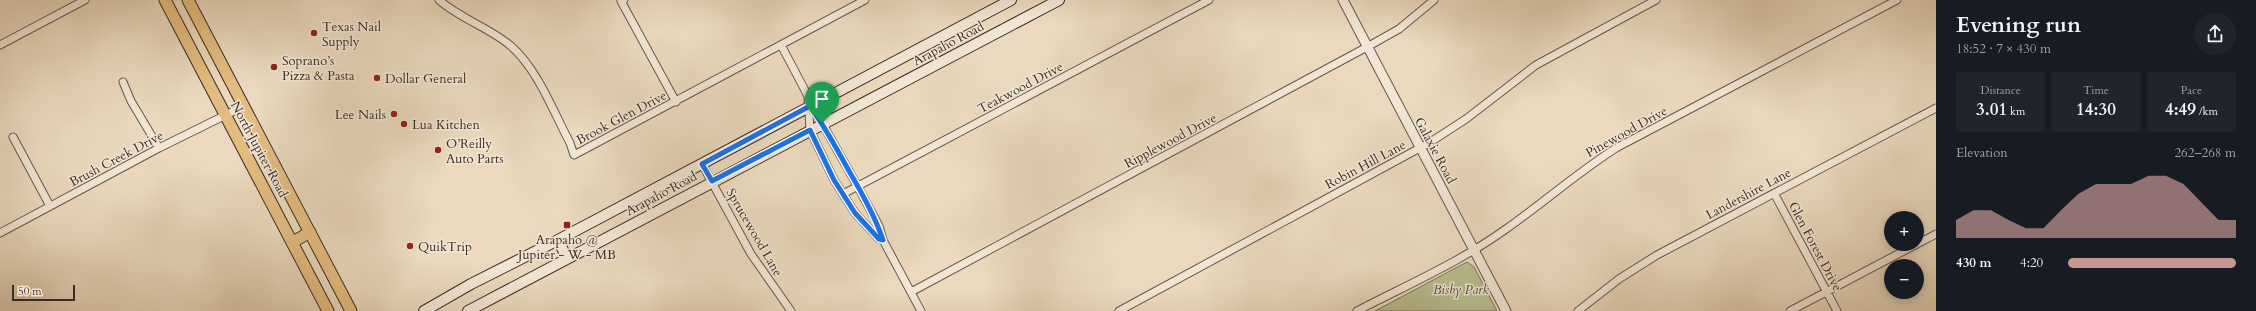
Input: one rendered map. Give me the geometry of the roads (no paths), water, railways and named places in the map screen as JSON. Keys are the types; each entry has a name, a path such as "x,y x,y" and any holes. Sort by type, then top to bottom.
{"main road":[{"name":"North Jupiter Road","path":"165,0 328,311"},
{"name":"North Jupiter Road","path":"188,0 351,311"},
{"name":"Arapaho Road","path":"424,311 471,284 558,240 1011,0"},
{"name":"Arapaho Road","path":"468,311 822,123 1059,0"},
{"path":"293,242 310,232"},
{"path":"558,240 567,258"}],"street":[{"path":"0,45 85,0"},
{"name":"Brook Glen Drive","path":"438,0 468,22 511,46 534,75 570,143 574,154 676,102 865,0"},
{"path":"624,0 621,1 676,102"},
{"name":"Teakwood Drive","path":"843,194 1209,0"},
{"name":"Galaxie Road","path":"1343,0 1506,311"},
{"name":"Ripplewood Drive","path":"911,292 1367,47 1399,28 1434,0"},
{"name":"Robin Hill Lane","path":"1119,311 1420,148 1466,119 1536,66 1656,0"},
{"name":"Pinewood Drive","path":"1357,311 1475,250 1506,230 1587,166 1616,148 1897,0"},
{"path":"781,45 808,96 810,106 810,130 843,194 855,213 879,239 883,240"},
{"path":"123,82 131,101 158,148"},
{"name":"Brush Creek Drive","path":"0,233 158,148 244,106"},
{"path":"810,106 822,123 858,187 879,226 883,240 921,311"},
{"name":"Landershire Lane","path":"1578,311 1619,279 1657,255 1936,108"},
{"path":"13,137 50,206"},
{"name":"Sprucewood Lane","path":"702,164 751,254 791,311"},
{"name":"Glen Forest Drive","path":"1774,193 1837,311"},
{"path":"1924,240 1936,234"},
{"path":"1790,311 1904,251"}],"place":[{"name":"Texas Nail Supply","path":"314,33"},
{"name":"Soprano’s Pizza & Pasta","path":"274,67"},
{"name":"Dollar General","path":"377,78"},
{"name":"Lee Nails","path":"394,114"},
{"name":"Lua Kitchen","path":"404,124"},
{"name":"O’Reilly Auto Parts","path":"438,150"},
{"name":"Arapaho @ Jupiter - W - MB","path":"567,225"},
{"name":"QuikTrip","path":"410,246"}],"park label":[{"name":"Bisby Park","path":"1461,289"}]}
